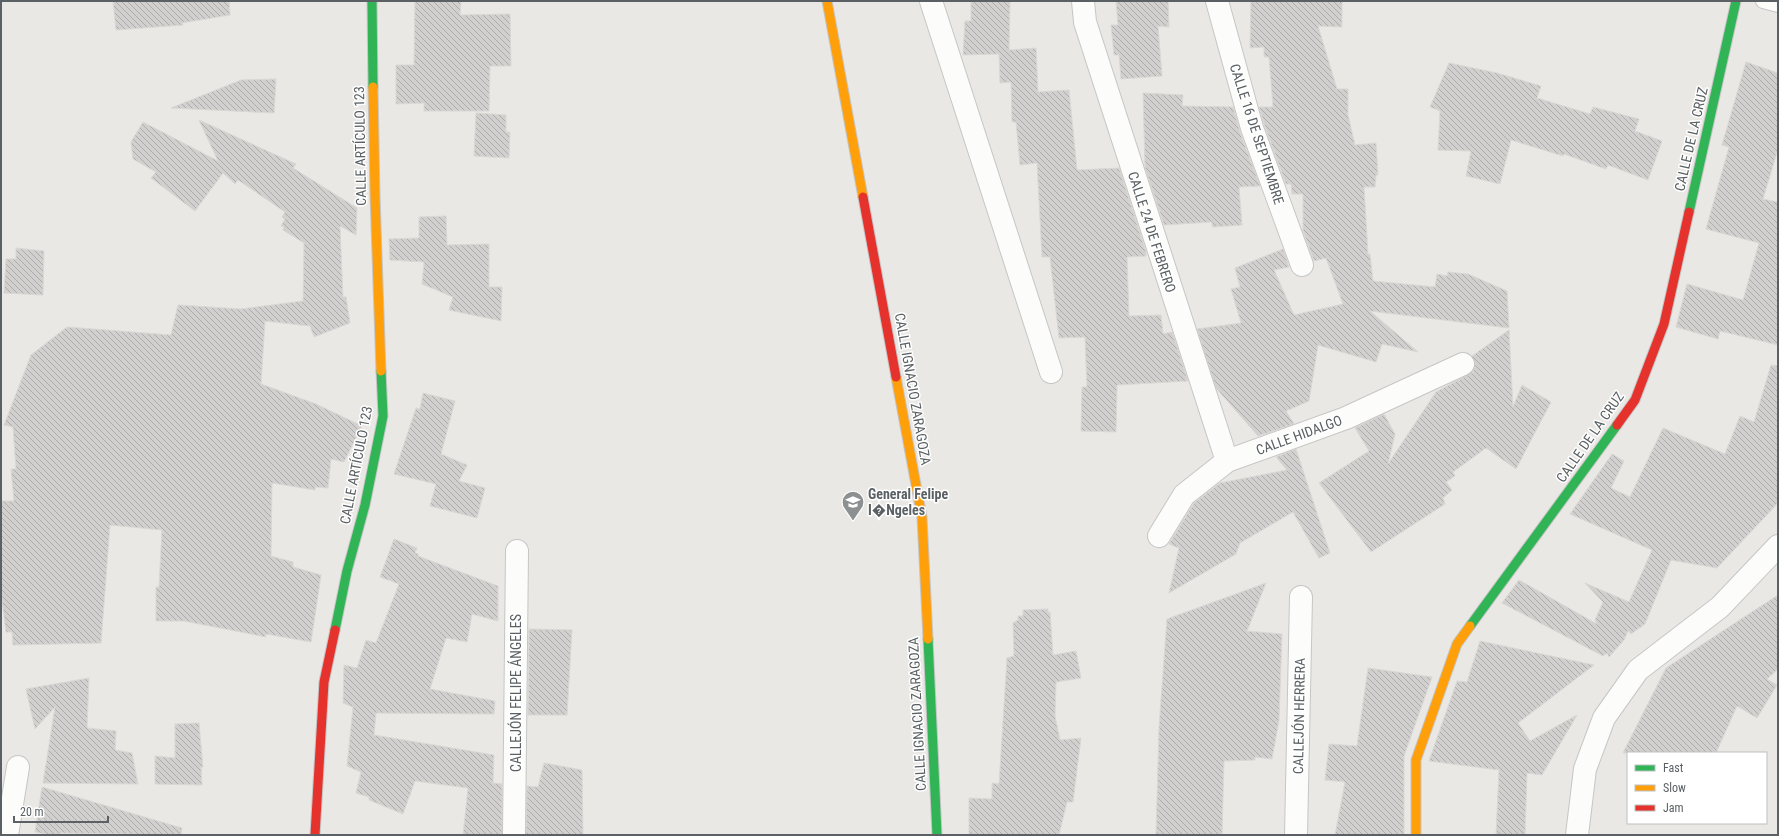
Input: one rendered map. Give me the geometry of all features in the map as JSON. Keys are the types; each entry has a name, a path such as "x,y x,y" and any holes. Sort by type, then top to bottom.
{"street":[{"name":"CALLE ARTÍCULO 123","path":"315,835 324,682 347,571 365,506 382,416 375,196 372,1"},
{"name":"CALLE IGNACIO ZARAGOZA","path":"828,1 922,516 937,835"},
{"path":"931,1 1051,372"},
{"name":"CALLE 24 DE FEBRERO","path":"1083,1 1085,22 1226,461"},
{"name":"CALLE 16 DE SEPTIEMBRE","path":"1217,1 1252,128 1302,265"},
{"name":"CALLE DE LA CRUZ","path":"1416,835 1416,760 1457,644 1635,400 1664,324 1736,1"},
{"name":"CALLE HIDALGO","path":"1159,536 1184,495 1226,461 1346,418 1463,364"},
{"path":"1577,835 1585,769 1604,718 1638,670 1720,607 1778,546"},
{"name":"CALLEJÓN FELIPE ÁNGELES","path":"514,835 517,551"},
{"name":"CALLEJÓN HERRERA","path":"1296,835 1302,597"},
{"path":"6,835 18,767"}],"lane":[{"path":"1763,1 1778,5"}],"building":[{"path":"113,1 229,1 230,15 182,23 183,25 116,30"},
{"path":"415,1 461,1 460,15 510,14 511,66 490,66 489,111 424,111 424,103 396,104 396,65 414,65"},
{"path":"971,1 1010,1 1009,50 1036,48 1038,92 1069,90 1077,170 1119,168 1146,252 1146,256 1127,257 1129,316 1161,315 1163,334 1172,332 1188,381 1117,385 1116,432 1081,431 1082,387 1087,387 1085,337 1059,338 1050,257 1042,257 1037,163 1020,165 1016,122 1012,122 1011,82 1000,83 999,54 963,55 965,21 971,21"},
{"path":"1116,1 1168,1 1169,27 1158,26 1162,76 1121,79 1119,55 1114,55 1111,25 1118,25"},
{"path":"1251,1 1342,1 1342,27 1318,26 1337,89 1348,89 1348,115 1355,145 1376,143 1378,175 1376,175 1375,187 1364,187 1368,254 1370,254 1373,281 1435,287 1437,274 1447,276 1448,272 1468,274 1507,291 1509,328 1370,311 1418,352 1382,344 1376,362 1318,345 1309,401 1286,411 1294,424 1258,436 1216,388 1197,329 1241,323 1231,289 1240,287 1235,268 1283,249 1289,267 1274,270 1294,315 1343,304 1326,258 1314,261 1303,231 1303,194 1292,194 1291,184 1286,184 1264,124 1259,107 1273,107 1269,57 1264,57 1264,47 1250,48"},
{"path":"1746,62 1778,73 1778,149 1763,199 1778,202 1778,345 1720,331 1718,339 1676,327 1687,284 1743,300 1759,243 1706,229 1729,147 1722,145"},
{"path":"1449,63 1497,73 1541,86 1537,98 1590,114 1593,107 1639,119 1635,131 1662,141 1648,180 1608,165 1606,169 1564,154 1563,156 1511,140 1500,184 1466,176 1471,151 1438,150 1440,111 1430,107"},
{"path":"276,79 274,113 171,108 241,80"},
{"path":"1143,93 1183,95 1182,106 1233,107 1240,132 1260,186 1239,187 1242,225 1212,227 1212,222 1164,225 1145,167"},
{"path":"476,113 506,115 506,132 510,132 509,158 474,156"},
{"path":"199,120 296,164 293,168 357,208 356,235 340,226 343,297 346,297 350,323 314,337 310,326 265,321 261,384 316,404 362,426 344,462 331,459 328,488 315,487 315,490 272,483 271,556 293,562 293,567 321,575 311,642 266,634 266,637 184,621 156,621 156,587 159,587 162,530 110,525 101,643 13,645 12,632 6,632 1,592 1,501 14,501 11,469 16,469 13,427 4,425 31,355 67,327 171,335 178,305 241,309 303,301 304,243 283,230 284,227 281,226 285,219 282,217 285,212 238,180 235,184 223,173 195,211 151,178 156,172 133,159 131,142 143,122 218,161"},
{"path":"446,216 447,245 489,244 489,287 502,287 501,321 449,310 453,297 422,284 424,262 390,260 389,239 419,238 419,217"},
{"path":"16,248 44,251 43,295 4,293 6,259 16,259"},
{"path":"1509,330 1513,407 1522,385 1551,402 1516,469 1486,448 1453,472 1455,476 1446,482 1452,490 1443,498 1445,504 1371,552 1319,483 1369,451 1355,428 1384,414 1395,434 1388,464 1436,392 1473,372 1475,365 1472,356"},
{"path":"1771,365 1778,366 1778,503 1717,568 1671,560 1645,624 1631,634 1628,631 1624,640 1609,657 1607,653 1603,656 1502,603 1519,580 1597,624 1595,620 1603,602 1585,583 1629,602 1652,550 1570,514 1612,454 1624,461 1611,488 1630,497 1663,428 1725,454 1740,416 1754,422"},
{"path":"423,393 455,401 441,454 467,465 459,481 485,488 477,518 430,506 436,484 394,474 416,408 420,409"},
{"path":"1296,449 1330,553 1319,558 1293,512 1240,543 1236,554 1169,593 1179,548 1169,544 1194,503 1220,483 1287,470 1276,457"},
{"path":"394,539 417,548 415,553 418,554 418,556 498,586 498,621 472,614 467,642 446,638 430,689 495,701 494,714 376,713 374,735 494,755 493,783 502,784 502,835 463,835 468,788 415,781 403,814 369,800 369,797 356,793 361,772 347,766 353,707 343,703 344,665 357,668 366,640 376,643 399,584 380,577"},
{"path":"1266,583 1247,631 1282,634 1279,720 1272,759 1255,757 1255,760 1224,761 1222,835 1156,835 1159,727 1167,619"},
{"path":"1778,595 1778,669 1767,679 1777,685 1757,718 1737,706 1716,752 1623,753 1666,668"},
{"path":"1048,609 1048,613 1050,612 1053,655 1076,651 1081,678 1056,682 1055,716 1060,740 1081,738 1073,802 1067,802 1059,835 969,835 969,798 992,799 992,783 999,784 1007,658 1014,656 1013,623 1018,620 1018,616 1023,616 1023,610"},
{"path":"529,629 572,630 567,715 528,715"},
{"path":"1480,641 1594,665 1518,723 1530,741 1577,715 1542,775 1527,773 1525,835 1496,835 1499,770 1429,761 1457,681 1467,682"},
{"path":"1368,668 1432,677 1404,756 1404,835 1335,835 1345,782 1325,780 1329,744 1357,746"},
{"path":"89,678 87,728 116,731 115,750 132,753 138,784 43,783 55,707 35,729 26,689"},
{"path":"199,723 203,767 201,767 202,785 155,784 155,756 175,758 175,724"},
{"path":"544,763 582,770 583,835 526,835 527,786 538,787"},
{"path":"42,787 182,828 181,835 60,833 60,835 51,835 35,832"}],"traffic: fast":[{"path":"372,1 373,87"},
{"path":"1689,212 1736,1"},
{"path":"335,630 347,571 365,505 383,416 381,371"},
{"path":"1470,626 1617,425"},
{"path":"928,639 937,835"}],"traffic: slow":[{"path":"827,1 863,197"},
{"path":"373,87 381,371"},
{"path":"896,377 922,517 928,639"},
{"path":"1416,835 1416,760 1457,644 1470,626"}],"traffic: jam":[{"path":"863,197 896,377"},
{"path":"1617,425 1635,400 1664,324 1689,212"},
{"path":"315,835 324,682 335,630"}],"place":[{"name":"General Felipe I�Ngeles","path":"853,522"}]}
